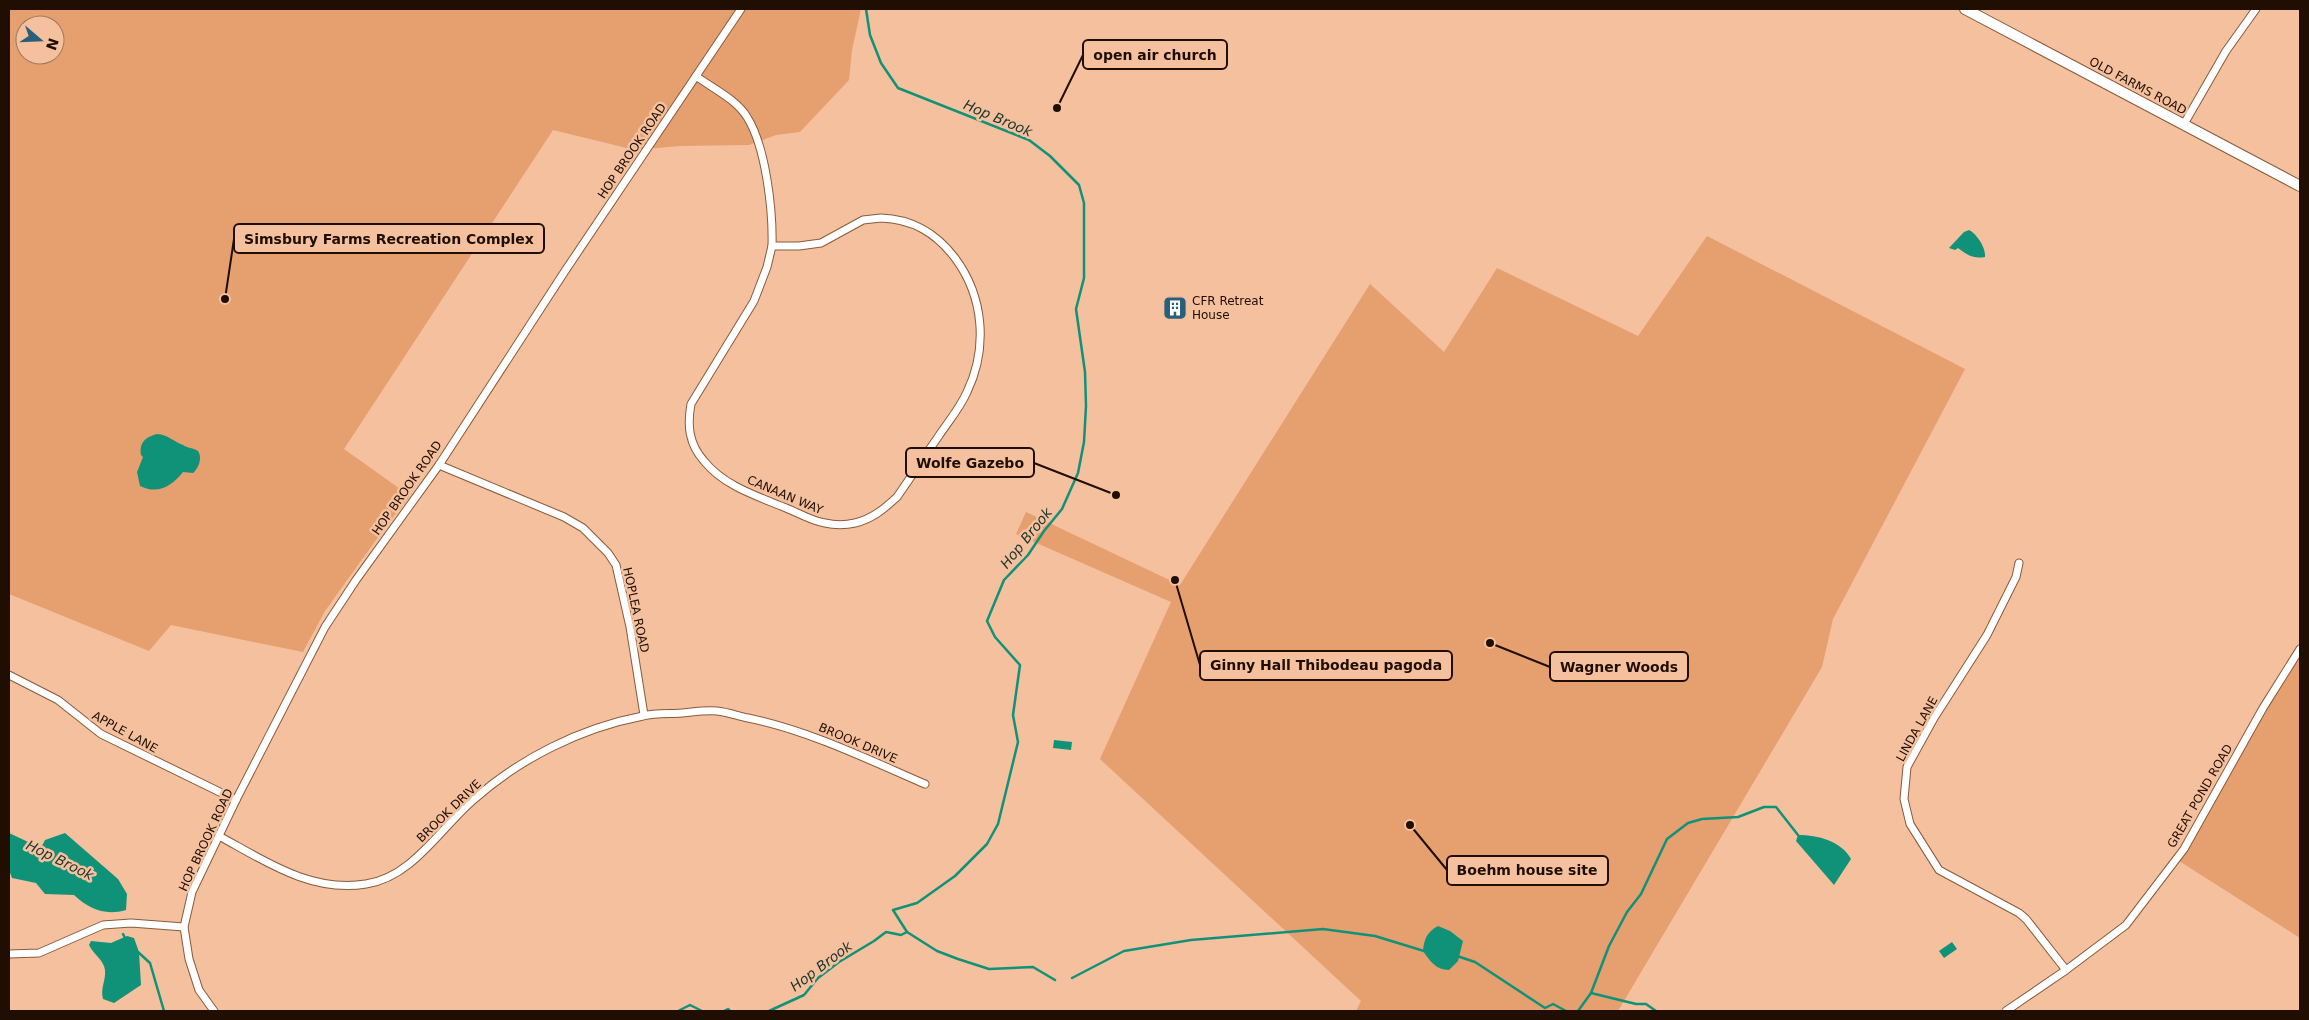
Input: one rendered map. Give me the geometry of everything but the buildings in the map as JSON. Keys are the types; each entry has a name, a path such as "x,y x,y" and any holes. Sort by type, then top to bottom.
{"street":[{"name":"HOP BROOK ROAD","path":"214,1011 199,990 189,959 184,927 192,892 236,800 325,627 356,580 439,465 565,271 741,9"},
{"name":"OLD FARMS ROAD","path":"1964,9 2300,186"},
{"path":"2184,124 2226,50 2256,9"},
{"name":"CANAAN WAY","path":"696,76 732,101 747,117 761,153 773,226 772,246 767,267 754,301 690,404 688,423 690,437 702,460 716,474 751,494 826,524 854,523 868,519 883,510 897,497 954,414 972,382 979,356 981,335 979,314 971,284 963,269 941,242 928,231 912,223 895,218 863,220 821,243 799,246 772,246"},
{"name":"HOPLEA ROAD","path":"439,465 564,517 583,528 608,553 616,566 628,618 644,715"},
{"name":"LINDA LANE","path":"2019,563 2016,577 1987,635 1934,718 1907,767 1904,799 1910,824 1939,870 2008,906 2026,919 2066,970"},
{"name":"GREAT POND ROAD","path":"2006,1011 2066,970 2126,925 2184,849 2263,708 2300,649"},
{"name":"APPLE LANE","path":"9,675 58,700 101,734 236,800"},
{"name":"BROOK DRIVE","path":"219,836 299,878 341,886 384,880 412,861 472,801 516,767 560,743 600,727 644,715 717,711 776,724 809,735 925,784"},
{"path":"9,954 39,953 103,925 131,923 184,927"}],"shaded area":[{"path":"9,9 861,9 852,50 849,80 800,132 776,135 749,145 680,146 635,150 553,130 344,449 410,496 325,611 303,652 171,625 149,651 9,594"},
{"path":"1707,236 1965,369 1833,619 1822,667 1618,1011 1356,1011 1361,1001 1100,759 1171,602 1016,534 1026,512 1180,585 1370,284 1444,352 1497,268 1638,336"},
{"path":"2300,649 2300,938 2176,859"}],"water":[{"path":"1969,230 1980,242 1985,257 1974,257 1958,248 1955,250 1949,248 1964,232"},
{"path":"157,434 198,451 200,460 197,469 193,473 183,472 164,488 153,490 140,486 137,472 143,457 141,455 142,443"},
{"path":"1054,740 1072,742 1071,750 1053,748"},
{"path":"9,833 41,848 45,840 65,833 118,879 127,894 126,910 104,912 86,904 74,895 45,894 36,883 12,878 9,870"},
{"path":"1798,835 1828,840 1847,853 1851,859 1834,885 1796,841"},
{"path":"1438,926 1450,931 1463,941 1458,961 1449,970 1437,967 1423,951 1427,936"},
{"path":"127,936 134,938 139,952 141,985 114,1003 103,999 104,966 89,945 91,941 111,943"},
{"path":"1952,942 1957,949 1944,958 1939,951"}],"waterway":[{"name":"Hop Brook","path":"769,1011 804,995 818,978 886,932 901,935 907,932 893,910 917,903 955,876 987,844 998,824 1018,742 1013,715 1020,665 995,637 987,621 1004,580 1028,555 1062,509 1078,473 1084,442 1085,372 1076,309 1084,278 1084,203 1079,185 1050,156 1029,140 898,88 881,63 870,35 866,9"},
{"path":"1578,1011 1591,993 1609,946 1627,912 1641,894 1667,839 1688,823 1702,819 1738,817 1764,807 1776,807 1798,835"},
{"path":"1072,978 1124,951 1191,940 1323,929 1375,936 1424,951"},
{"path":"907,932 937,951 958,959 989,969 1033,967 1055,980"},
{"name":"Hop Brook","path":"123,934 126,940"},
{"name":"Hop Brook","path":"138,952 150,963 164,1011"},
{"path":"1457,956 1475,962 1545,1008 1553,1004 1566,1011"},
{"path":"1591,993 1636,1004 1646,1004 1656,1011"},
{"name":"Hop Brook","path":"678,1011 690,1005 702,1011"},
{"name":"Hop Brook","path":"724,1011 728,1009 730,1011"}],"place":[{"name":"open air church","path":"1057,108"},
{"name":"Simsbury Farms Recreation Complex","path":"225,299"},
{"name":"CFR Retreat House","path":"1175,308"},
{"name":"Wolfe Gazebo","path":"1116,495"},
{"name":"Ginny Hall Thibodeau pagoda","path":"1175,580"},
{"name":"Wagner Woods","path":"1490,643"},
{"name":"Boehm house site","path":"1410,825"}]}
